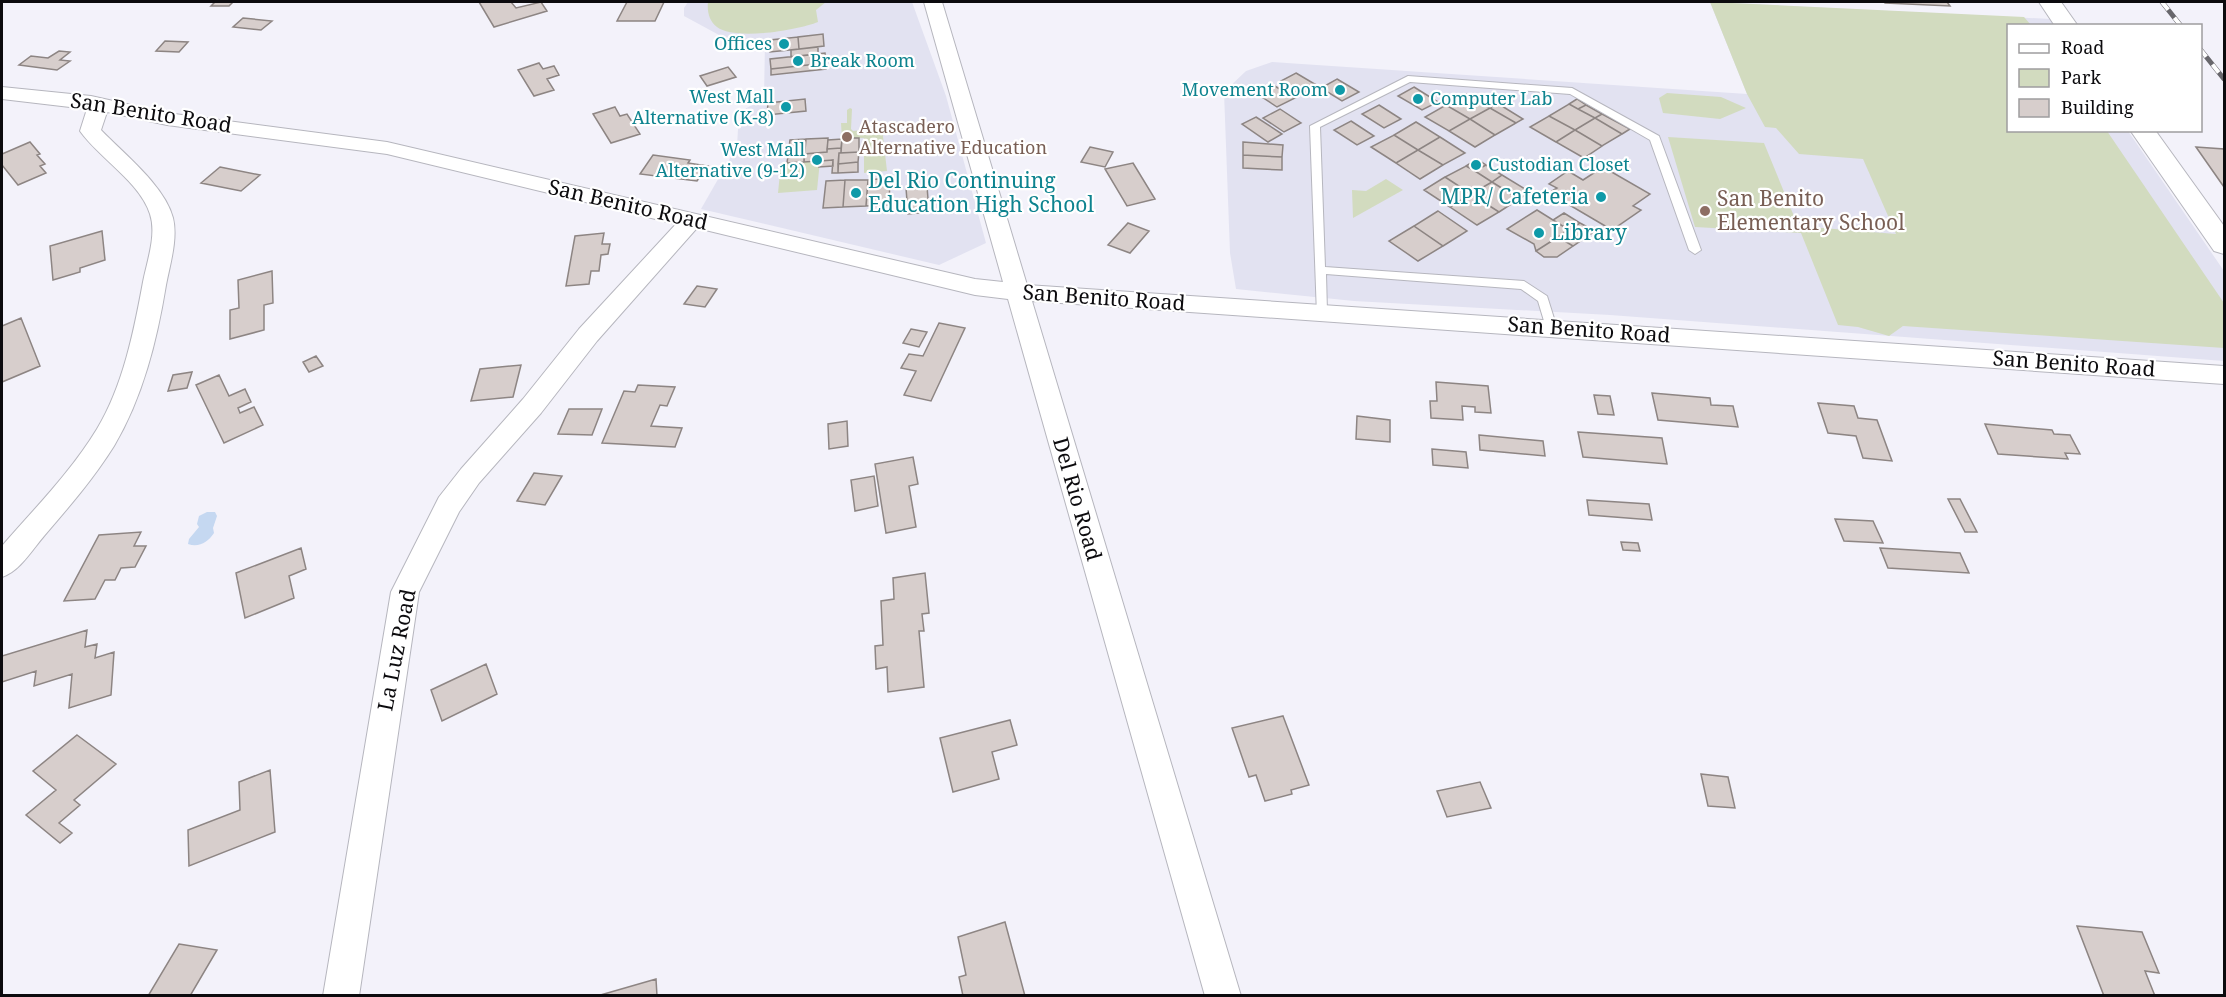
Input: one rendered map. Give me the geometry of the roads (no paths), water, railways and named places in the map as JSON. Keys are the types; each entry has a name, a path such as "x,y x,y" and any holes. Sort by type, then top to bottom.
{"street":[{"name":"Del Rio Road","path":"933,2 1223,996"},
{"path":"2050,2 2066,24"},
{"name":"San Benito Road","path":"2,93 92,102 167,119 387,148 975,287 1017,292 2224,375"},
{"path":"2,565 66,491 105,437 133,370 152,300 163,231 160,212 145,191 90,131 98,108 92,102"},
{"path":"2143,132 2224,246"},
{"name":"La Luz Road","path":"341,996 405,592 449,505 470,476 532,406 588,335 692,220"}],"lane":[{"path":"1321,312 1315,126 1408,79 1572,91 1655,138 1695,250"},
{"path":"1320,270 1524,285 1543,299 1551,328"}],"water":[{"path":"207,512 215,512 217,516 213,528 214,533 203,543 188,544 189,539 199,527 197,524 199,516"}],"railway":[{"path":"2162,2 2179,24"},
{"path":"2202,52 2224,79"}],"place":[{"name":"Offices","path":"784,44"},
{"name":"Break Room","path":"798,61"},
{"name":"Movement Room","path":"1340,90"},
{"name":"Computer Lab","path":"1418,99"},
{"name":"West Mall Alternative (K-8)","path":"786,107"},
{"name":"Atascadero Alternative Education","path":"847,137"},
{"name":"West Mall Alternative (9-12)","path":"817,160"},
{"name":"Custodian Closet","path":"1476,165"},
{"name":"Del Rio Continuing Education High School","path":"856,193"},
{"name":"MPR/ Cafeteria","path":"1601,197"},
{"name":"San Benito Elementary School","path":"1705,211"},
{"name":"Library","path":"1539,233"}]}
